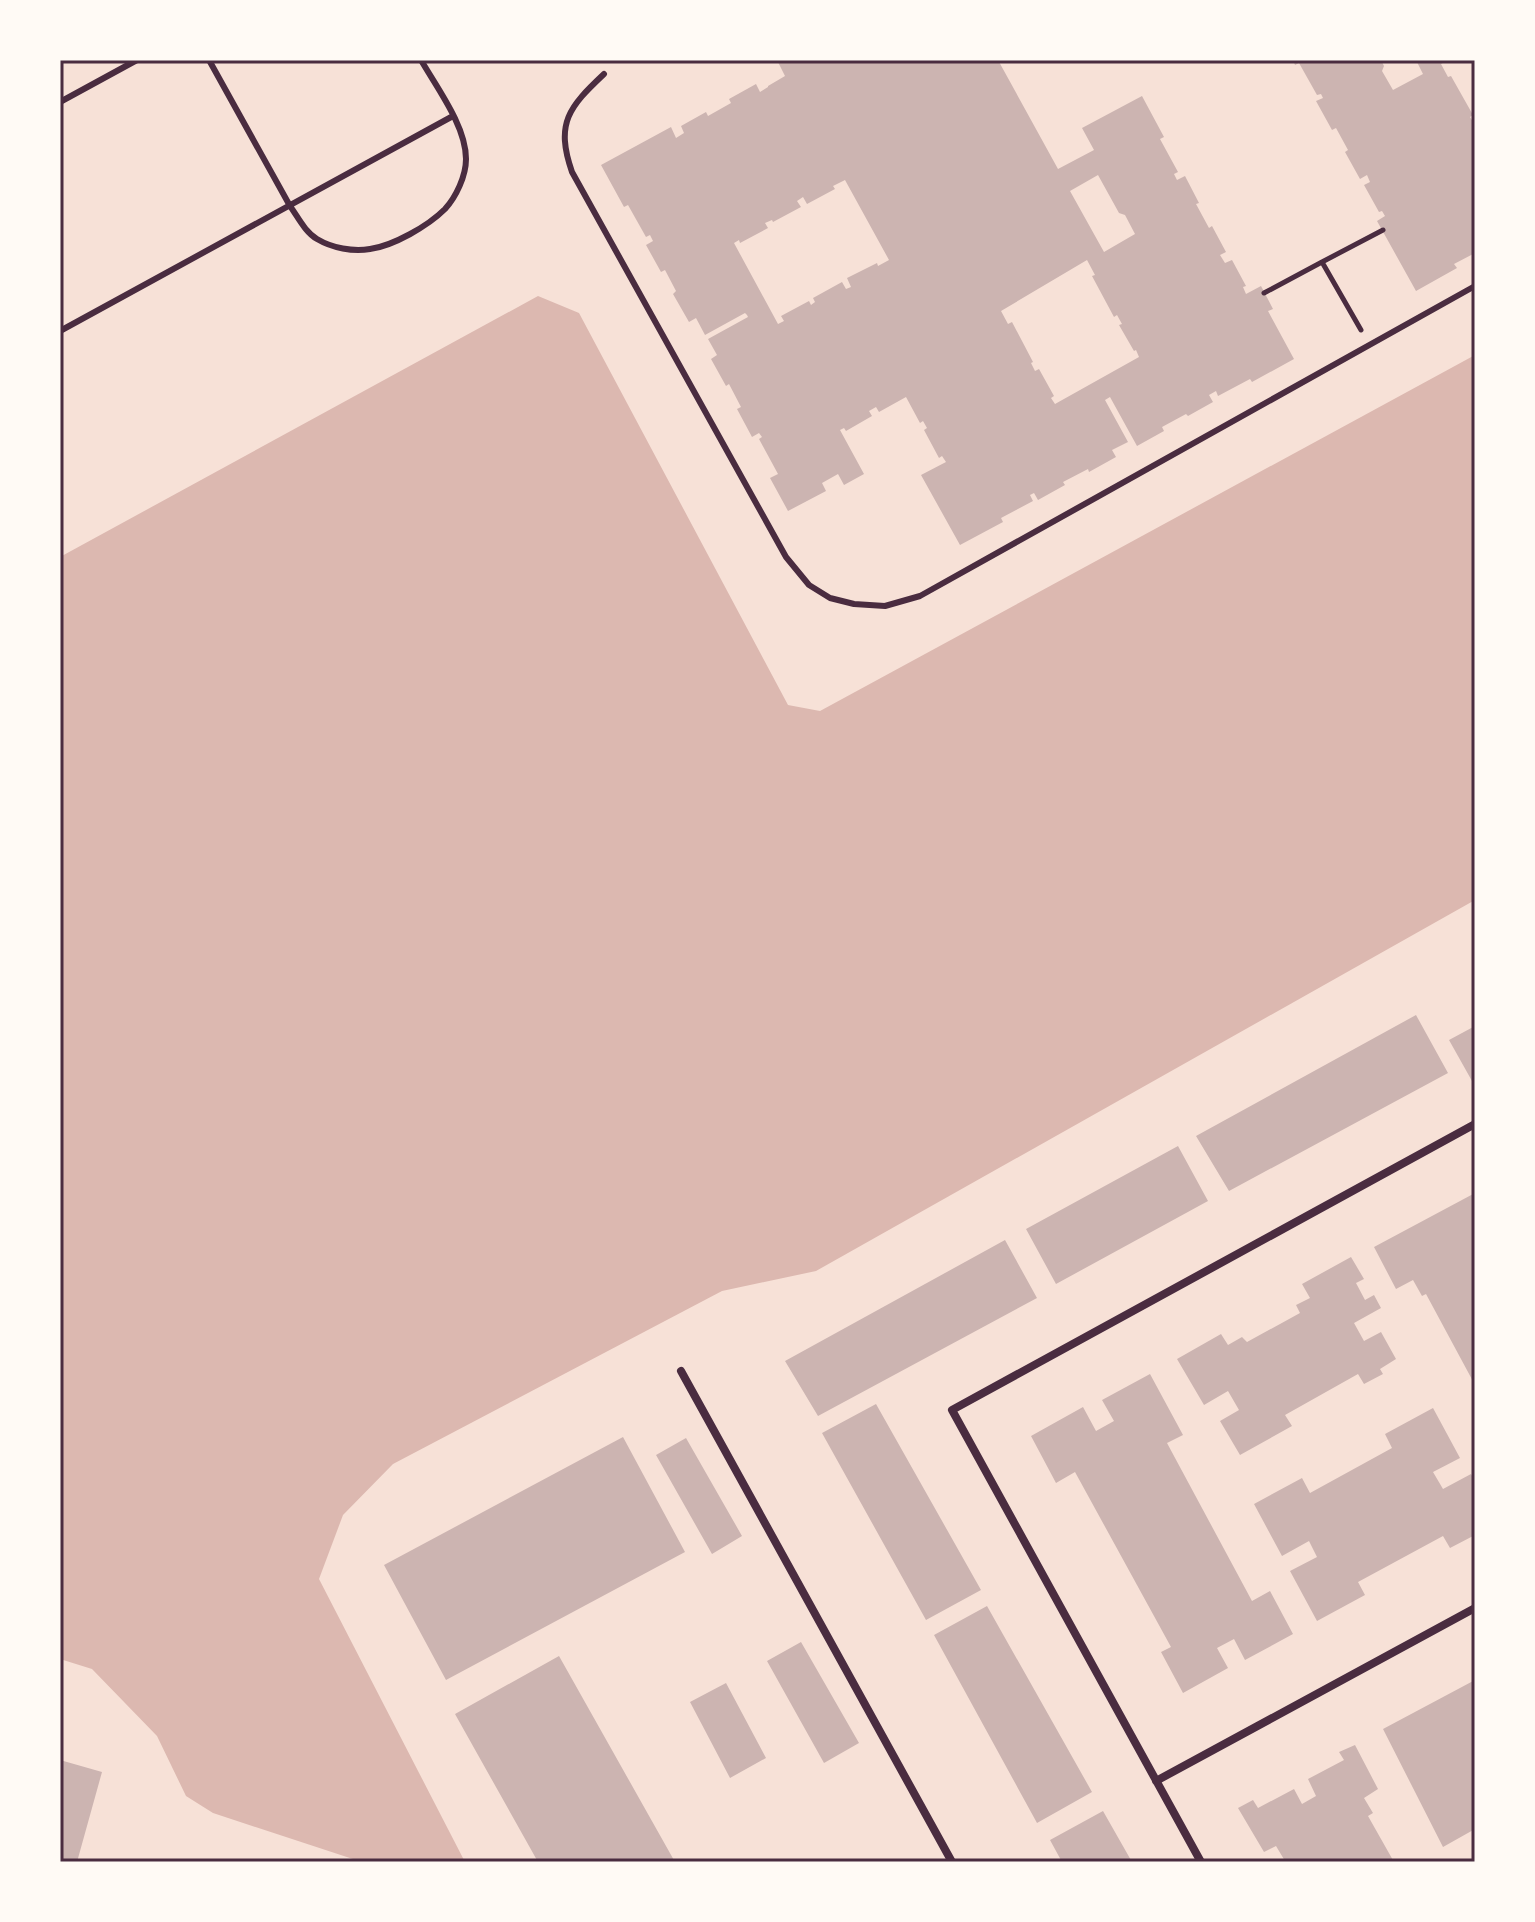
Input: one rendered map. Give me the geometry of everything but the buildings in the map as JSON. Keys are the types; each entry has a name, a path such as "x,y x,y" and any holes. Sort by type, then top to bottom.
{"street":[{"path":"1201,1862 952,1410 1475,1124"},
{"path":"681,1371 952,1862"},
{"path":"1156,1781 1475,1608"}],"lane":[{"path":"60,102 137,60"},
{"path":"209,60 305,228 315,238 348,250 369,250 389,245 446,208 459,188 466,161 463,138 421,60"},
{"path":"604,74 579,97 564,128 566,155 572,172 786,557 809,585 830,598 854,604 885,606 920,596 1475,286"},
{"path":"60,331 453,116"}],"path":[{"path":"1264,293 1383,230"},
{"path":"1322,262 1369,344"}],"shaded area":[{"path":"538,296 579,313 788,705 820,711 1475,355 1475,900 816,1271 722,1291 393,1464 343,1515 319,1579 465,1862 362,1862 213,1813 186,1796 157,1736 92,1669 60,1659 60,557"}]}
